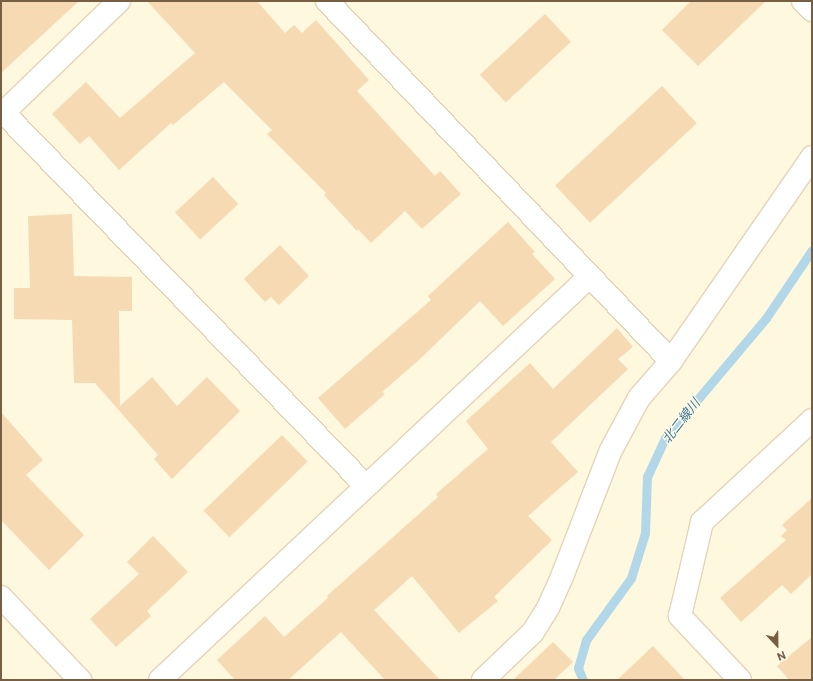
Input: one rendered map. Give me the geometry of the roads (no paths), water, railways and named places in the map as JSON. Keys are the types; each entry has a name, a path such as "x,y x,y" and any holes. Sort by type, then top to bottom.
{"street":[{"path":"119,1 2,112 366,486"},
{"path":"327,1 588,277 671,361"},
{"path":"803,1 812,10"},
{"path":"483,680 533,632 548,608 566,567 610,452 639,398 671,361 812,157"},
{"path":"160,680 588,277"},
{"path":"740,680 680,616 702,522 812,420"},
{"path":"1,597 80,680"}],"waterway":[{"name":"北二線川","path":"583,680 578,668 586,640 631,578 645,533 647,477 665,438 766,318 812,250"}]}
